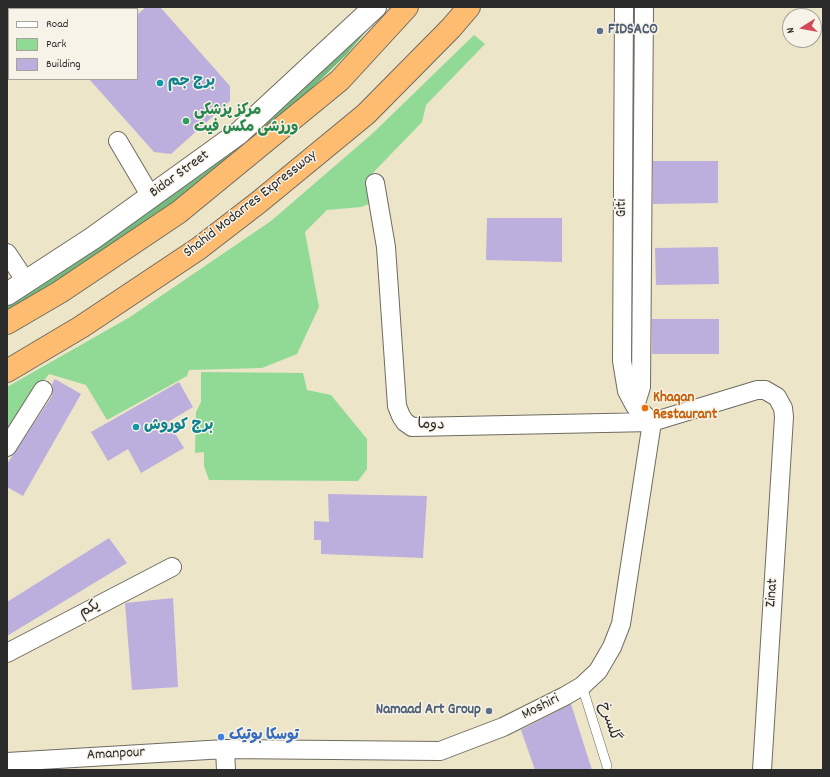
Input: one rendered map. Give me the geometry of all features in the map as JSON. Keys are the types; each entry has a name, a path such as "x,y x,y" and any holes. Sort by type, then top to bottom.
{"highway":[{"path":"7,323 60,292 179,212 340,80 407,7"},
{"name":"Shahid Modarres Expressway","path":"7,371 81,327 192,253 259,202 366,114 451,28 469,7"}],"street":[{"name":"Bidar Street","path":"14,278 147,190 240,121 287,78 357,7"},
{"name":"Bidar Street","path":"7,294 93,238 239,133 375,7"},
{"name":"Giti","path":"624,7 622,362 624,383 635,406 652,422"},
{"name":"Giti","path":"635,406 641,387 644,7"},
{"path":"118,141 147,190"},
{"name":"دوما","path":"375,183 386,247 398,406 405,422 412,427 652,422 757,390 765,390 777,397 783,408 784,417"},
{"path":"7,253 14,278"},
{"path":"7,447 43,390"},
{"name":"Zinat","path":"762,770 784,417"},
{"name":"Moshiri","path":"225,748 440,751 503,727 582,686 598,671 620,624 652,422"},
{"name":"یکم","path":"7,653 172,567"},
{"path":"225,748 226,770"},
{"name":"Amanpour","path":"7,762 225,748"}],"lane":[{"name":"گلسرخ","path":"582,686 607,766"}],"green space":[{"path":"375,7 387,7 346,55 277,122 168,209 7,314 7,296 122,219"},
{"path":"474,35 485,44 426,105 422,122 367,179 374,202 361,207 327,210 305,232 319,307 297,354 262,368 189,370 187,376 107,420 86,385 49,374 7,430 7,387 130,317 271,221 373,133"},
{"path":"201,372 303,373 307,390 331,395 367,439 367,469 358,481 209,480 204,466 204,452 195,453 196,412 201,402"}],"building":[{"name":"برج جم","path":"146,7 161,8 230,86 230,101 171,154 154,152 90,80 138,80 138,14"},
{"path":"653,161 718,161 718,203 653,204"},
{"path":"487,218 562,218 562,262 486,260"},
{"path":"718,247 719,284 656,285 655,248"},
{"path":"652,319 719,319 719,354 652,354"},
{"path":"55,379 81,394 23,496 7,487 7,464 52,396 52,384"},
{"name":"برج کوروش","path":"179,382 193,407 168,422 184,448 141,473 128,449 108,461 91,432"},
{"path":"328,494 427,496 423,558 321,554 321,540 314,540 314,521 329,522"},
{"path":"109,538 127,563 7,636 7,602"},
{"path":"173,598 178,687 132,690 125,603"},
{"path":"571,704 592,770 535,770 521,730"}],"place":[{"name":"FIDSACO","path":"600,31"},
{"name":"برج جم","path":"160,83"},
{"name":"مرکز پزشکی ورزشی مکس فیت","path":"186,121"},
{"name":"Khaqan Restaurant","path":"645,408"},
{"name":"برج کوروش","path":"136,427"},
{"name":"Namaad Art Group","path":"489,711"},
{"name":"توسکا بوتیک","path":"221,737"}]}
